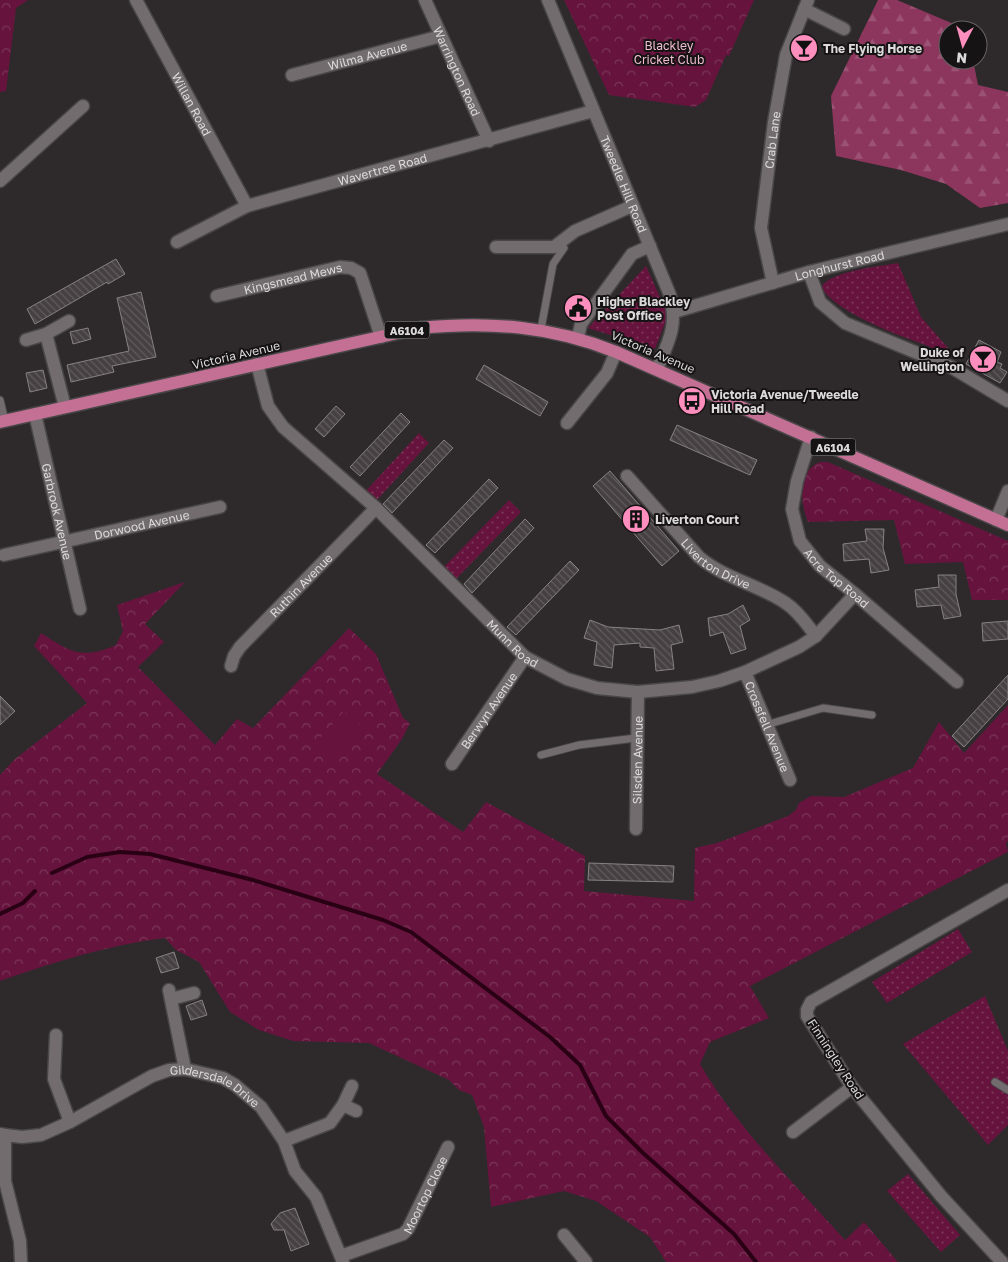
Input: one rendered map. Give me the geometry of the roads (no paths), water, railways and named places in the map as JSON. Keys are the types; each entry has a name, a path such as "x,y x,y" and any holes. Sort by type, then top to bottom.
{"main road":[{"name":"Victoria Avenue","path":"2,421 420,328 470,324 541,329 578,337 657,369 1002,522"}],"street":[{"name":"Willan Road","path":"136,0 247,206"},
{"name":"Warrington Road","path":"425,0 489,141"},
{"name":"Tweedle Hill Road","path":"548,0 670,295 674,312 673,330 657,369"},
{"path":"806,4 844,29"},
{"name":"Crab Lane","path":"773,283 762,228 775,116 786,55 806,4"},
{"name":"Wilma Avenue","path":"292,75 441,36"},
{"path":"0,181 83,106"},
{"name":"Wavertree Road","path":"177,242 247,206 593,111"},
{"path":"496,247 554,247 575,231 632,206"},
{"name":"Longhurst Road","path":"674,312 809,272 1008,224"},
{"path":"578,337 581,324 632,254 650,246"},
{"name":"Kingsmead Mews","path":"217,296 340,268 351,268 360,273 381,337"},
{"path":"809,272 820,302 845,323 951,367 1008,401"},
{"path":"26,340 46,334 69,321"},
{"path":"46,334 65,407"},
{"path":"567,423 607,373 616,352"},
{"name":"Munn Road","path":"257,364 268,406 283,427 376,508 525,657 552,672 585,685 638,692 692,687 745,672 799,647 816,636 855,594"},
{"name":"Garbrook Avenue","path":"35,414 80,609"},
{"name":"Acre Top Road","path":"811,437 797,480 792,509 794,526 800,541 820,566 957,682"},
{"name":"Liverton Drive","path":"627,476 699,557 710,566 787,604 800,615 816,636"},
{"path":"1002,522 1008,491"},
{"name":"Dorwood Avenue","path":"4,555 220,507"},
{"name":"Ruthin Avenue","path":"232,666 240,647 376,508"},
{"name":"Berwyn Avenue","path":"452,764 525,657"},
{"name":"Crossfell Avenue","path":"745,672 790,780"},
{"name":"Silsden Avenue","path":"636,829 638,692"},
{"name":"Finningley Road","path":"1002,1262 941,1196 852,1087 807,1016 808,1005 1008,890"},
{"path":"185,1069 170,995 194,992"},
{"path":"56,1035 54,1079 70,1122"},
{"name":"Gildersdale Drive","path":"3,1134 22,1137 41,1135 70,1122 152,1076 185,1069 204,1072 235,1084 261,1107 284,1140 295,1171 316,1196 342,1259"},
{"path":"284,1140 330,1122 343,1105 352,1086"},
{"path":"793,1132 852,1087"},
{"path":"343,1105 356,1111"},
{"path":"3,1134 5,1181 20,1241 21,1262"},
{"name":"Moortop Close","path":"342,1259 403,1234 408,1229 434,1164 448,1147"},
{"path":"564,1235 584,1261"}],"lane":[{"path":"541,329 553,264 564,248 559,243"},
{"path":"0,400 2,421"},
{"path":"766,725 822,708 872,715"},
{"path":"541,755 579,745 636,738"},
{"path":"995,1082 1008,1090"}],"waterway":[{"path":"52,873 87,857 120,852 150,854 253,880 383,920 411,932 550,1037 580,1065 606,1116 642,1152 734,1234 756,1262"},
{"path":"0,914 23,903 35,891"}],"place":[{"name":"The Flying Horse","path":"804,48"},
{"name":"Higher Blackley Post Office","path":"578,308"},
{"name":"Duke of Wellington","path":"983,359"},
{"name":"Victoria Avenue/Tweedle Hill Road","path":"692,401"},
{"name":"Liverton Court","path":"636,519"}],"park label":[{"name":"Blackley Cricket Club","path":"669,52"}]}
